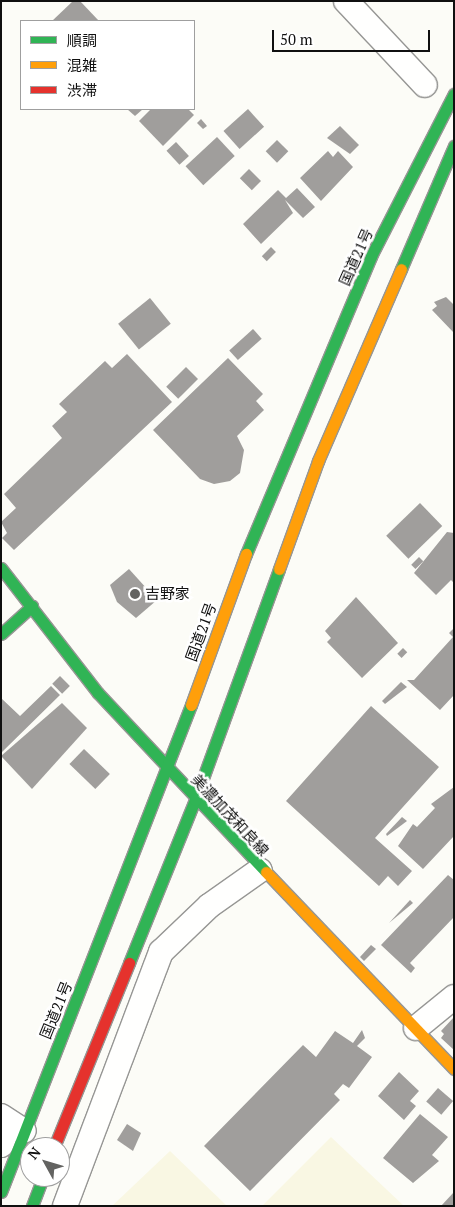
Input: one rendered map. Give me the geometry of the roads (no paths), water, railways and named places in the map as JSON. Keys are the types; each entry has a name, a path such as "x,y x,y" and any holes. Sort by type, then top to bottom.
{"main road":[{"name":"国道21号","path":"1,1192 9,1129 168,770 240,569 371,256 454,94"},
{"path":"58,1137 195,800 318,461 454,146"},
{"name":"美濃加茂和良線","path":"1,568 98,692 195,800 260,870 454,1069"},
{"path":"1,634 32,606"},
{"path":"32,1206 39,1187"}],"street":[{"path":"346,1 425,85"},
{"path":"70,1203 161,952 208,906 260,870"},
{"path":"416,1028 454,997"}],"place":[{"name":"吉野家","path":"135,594"}]}
